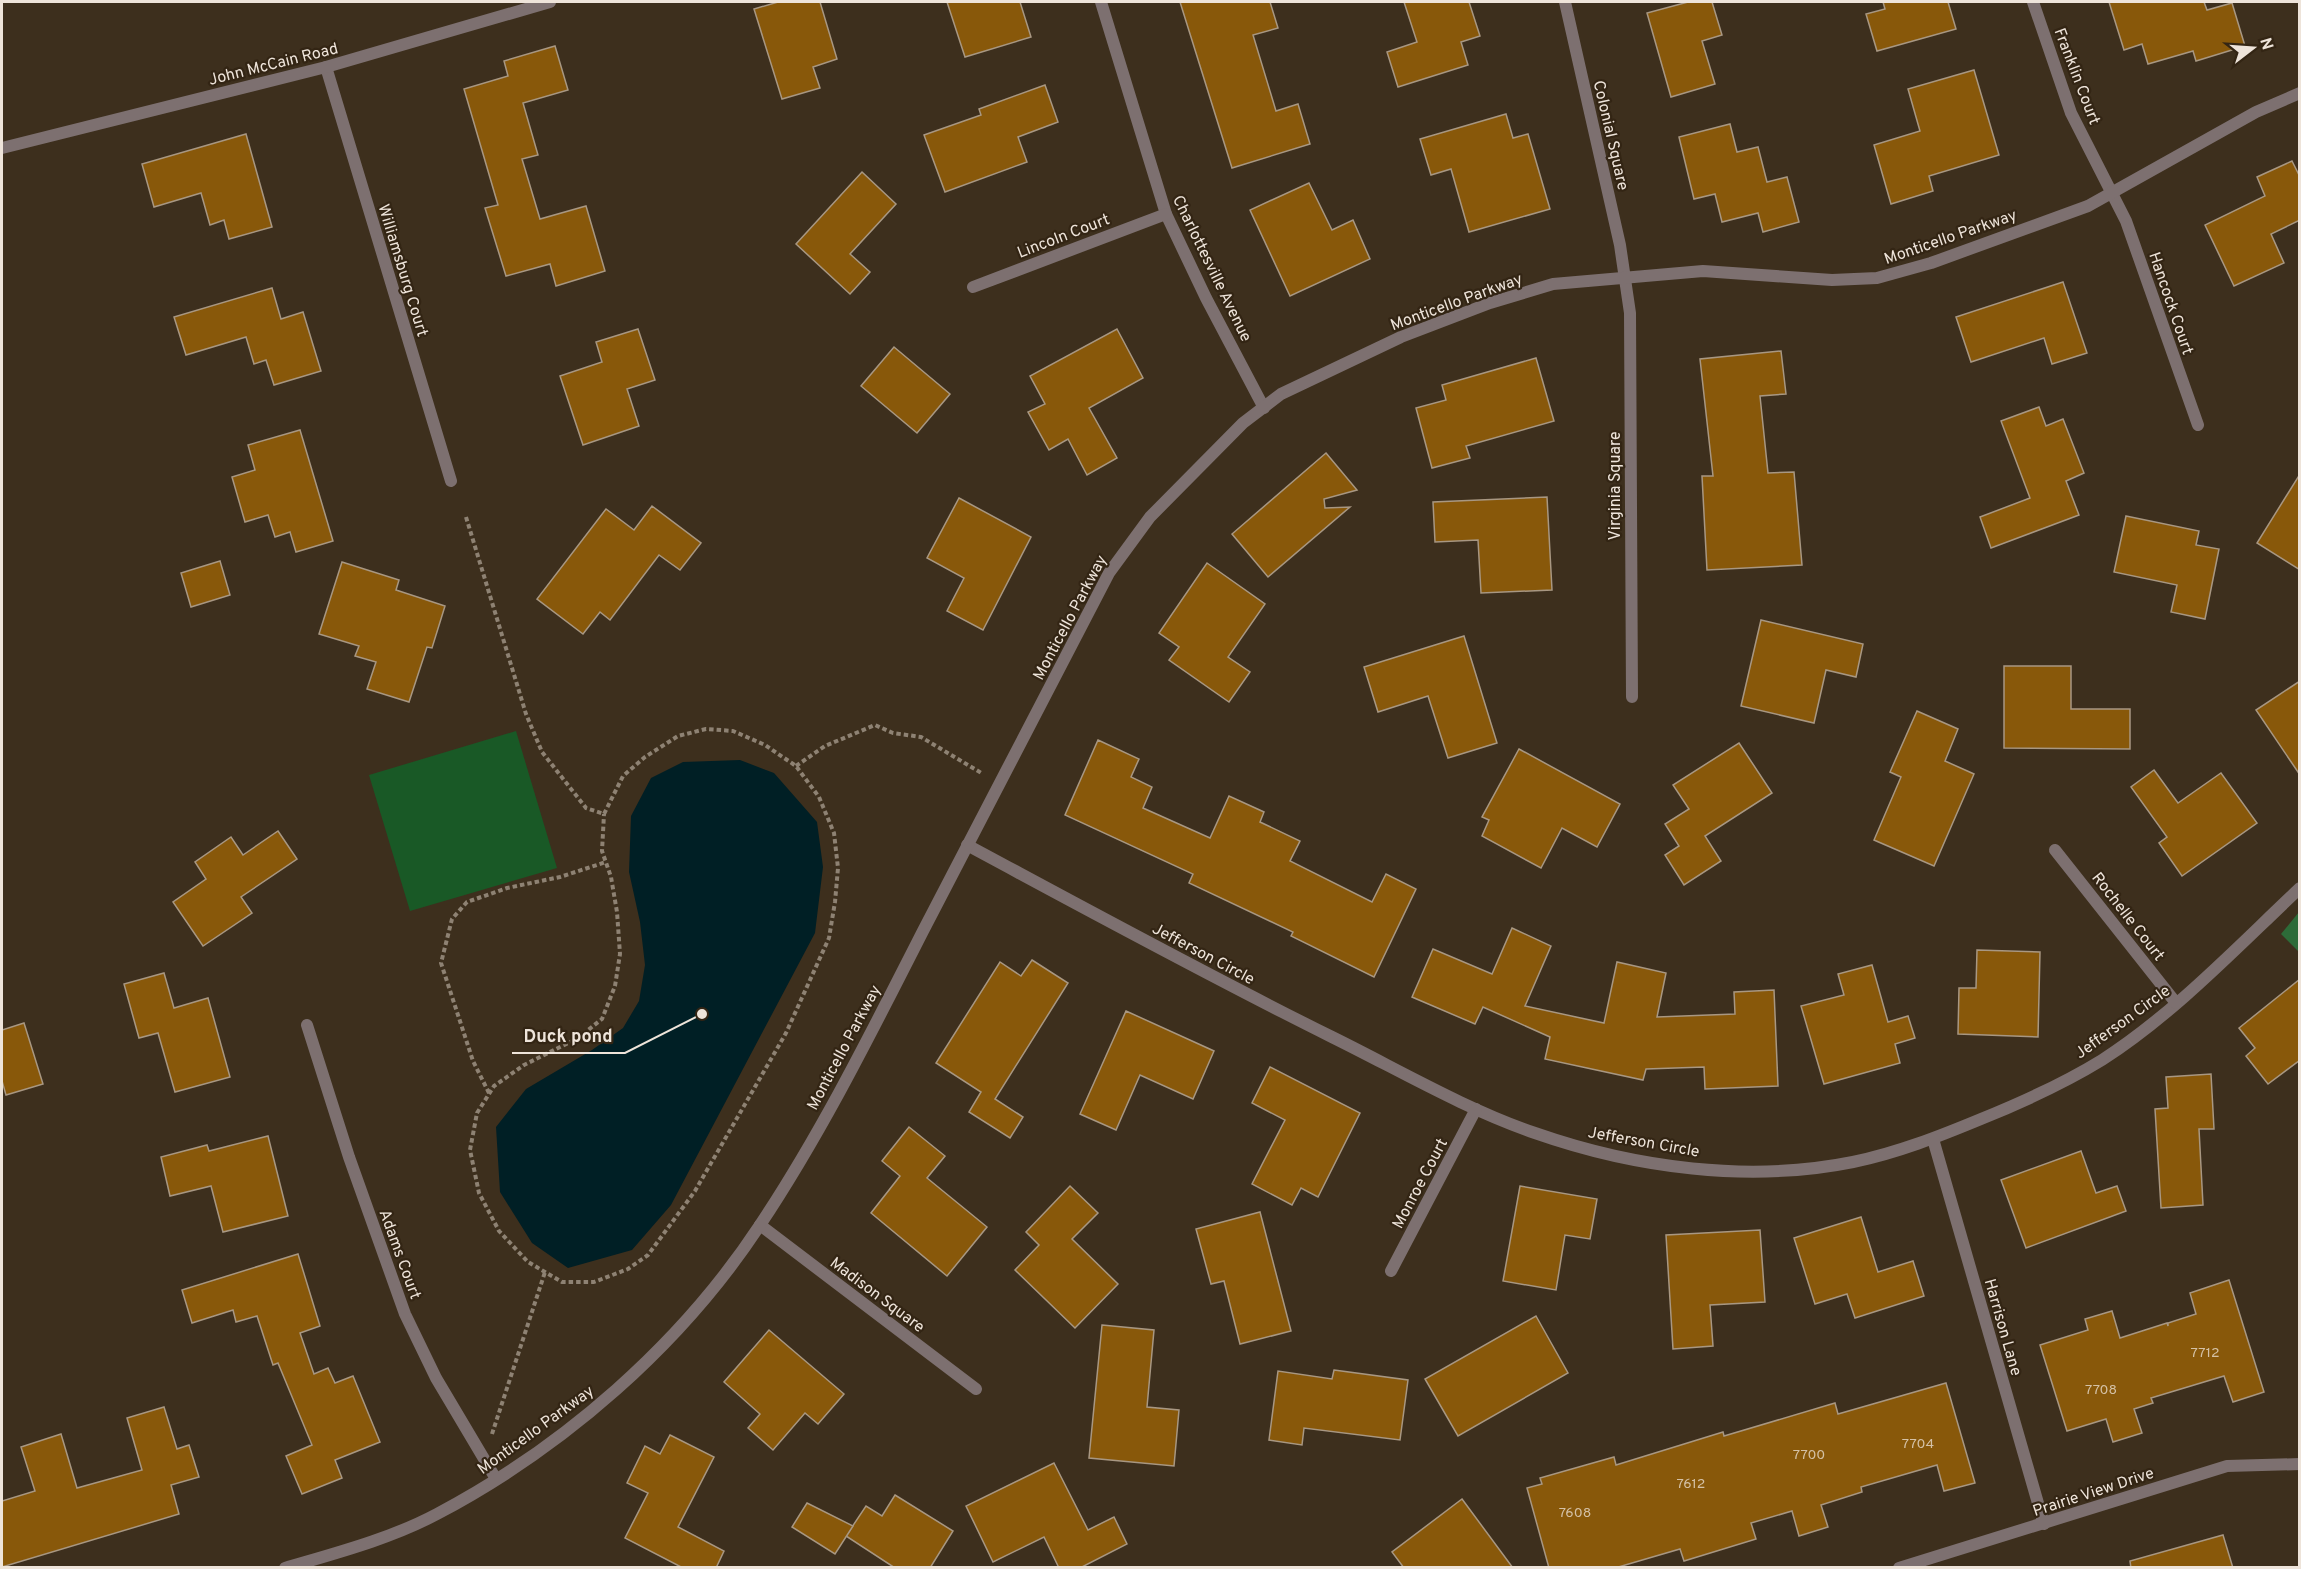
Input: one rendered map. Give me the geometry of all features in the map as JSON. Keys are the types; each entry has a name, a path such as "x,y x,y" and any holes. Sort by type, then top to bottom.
{"street":[{"name":"John McCain Road","path":"2,148 326,67 550,2"},
{"name":"Charlottesville Avenue","path":"1101,2 1166,214 1264,408"},
{"name":"Colonial Square","path":"1565,2 1625,276"},
{"name":"Franklin Court","path":"2033,2 2071,113 2112,193"},
{"name":"Williamsburg Court","path":"326,67 451,482"},
{"name":"Monticello Parkway","path":"285,1568 352,1548 435,1515 496,1479 578,1421 652,1357 720,1280 760,1225 842,1090 1109,573 1150,517 1243,423 1281,394 1401,337 1490,303 1553,284 1703,271 1832,280 1877,278 1942,259 2088,206 2256,112 2300,93"},
{"name":"Hancock Court","path":"2112,193 2126,220 2198,425"},
{"name":"Lincoln Court","path":"973,287 1166,214"},
{"name":"Virginia Square","path":"1625,276 1630,313 1632,697"},
{"name":"Jefferson Circle","path":"967,845 1218,980 1476,1109 1535,1133 1596,1150 1665,1165 1723,1170 1782,1169 1853,1162 1933,1139 2037,1097 2104,1059 2176,1004 2300,888"},
{"name":"Rochelle Court","path":"2055,850 2176,1004"},
{"name":"Adams Court","path":"307,1025 349,1157 405,1314 436,1378 496,1479"},
{"name":"Monroe Court","path":"1391,1271 1476,1109"},
{"name":"Harrison Lane","path":"1933,1139 2044,1524"},
{"name":"Madison Square","path":"760,1225 976,1389"},
{"name":"Prairie View Drive","path":"1899,1568 2227,1466 2300,1464"}],"path":[{"path":"466,517 526,714 542,752 586,808 604,814"},
{"path":"796,766 825,746 874,725 893,732 921,737 1000,784"},
{"path":"706,729 733,731 765,745 796,766 819,797 834,832 838,868 830,938 786,1034 695,1191 648,1255 628,1269 594,1282 562,1282 528,1262 499,1231 479,1193 470,1150 477,1113 494,1086 524,1065 578,1038 602,1019 615,986 620,954 617,912 602,851 604,814 623,776 645,757 678,736 706,729"},
{"path":"489,1093 473,1061 441,963 452,919 467,902 507,888 560,877 606,862"},
{"path":"484,1459 545,1272"}],"green space":[{"path":"516,731 557,868 410,911 369,775"},
{"path":"2299,912 2299,952 2281,934"}],"water":[{"path":"740,760 774,773 817,822 823,867 815,933 671,1205 632,1250 568,1268 532,1243 500,1192 496,1127 526,1089 592,1050 623,1028 639,1001 645,965 640,922 629,872 631,816 651,778 683,762"}],"building":[{"path":"778,2 820,2 837,59 813,67 820,88 782,99 754,9"},
{"path":"947,2 1020,2 1031,37 965,57"},
{"path":"1180,2 1270,2 1278,28 1253,35 1276,111 1298,104 1310,144 1232,168"},
{"path":"1404,2 1469,2 1480,36 1461,42 1468,65 1398,87 1387,52 1417,42"},
{"path":"1688,2 1712,2 1722,35 1702,41 1715,84 1671,97 1647,13"},
{"path":"1883,2 1948,2 1956,29 1877,51 1866,14 1885,9"},
{"path":"2109,2 2204,2 2207,10 2232,3 2245,46 2196,61 2193,51 2148,64 2142,44 2124,50"},
{"path":"555,46 568,90 523,103 538,155 522,159 540,219 586,206 605,271 556,286 550,264 506,276 485,208 498,205 464,89 508,76 504,61"},
{"path":"1974,70 1999,155 1929,176 1933,191 1891,204 1874,145 1920,131 1908,89"},
{"path":"1045,85 1058,122 1018,137 1027,162 945,192 924,135 981,115 979,109"},
{"path":"1506,114 1513,138 1528,134 1550,209 1469,232 1451,169 1431,175 1420,139"},
{"path":"1730,124 1737,152 1758,147 1767,182 1787,177 1799,222 1763,232 1758,213 1722,222 1715,194 1694,199 1679,137"},
{"path":"246,134 272,227 229,239 224,220 210,225 201,193 154,207 142,164"},
{"path":"2292,161 2300,177 2300,220 2271,234 2284,263 2234,286 2205,225 2265,196 2257,177"},
{"path":"862,172 896,204 850,254 870,272 850,294 796,244"},
{"path":"1309,183 1332,230 1353,220 1370,259 1290,296 1250,210"},
{"path":"2063,282 2087,353 2052,364 2044,338 1971,362 1956,317"},
{"path":"272,288 281,319 303,312 321,371 274,385 266,360 254,364 246,337 186,355 174,317"},
{"path":"638,329 655,380 627,389 639,426 583,445 560,376 602,362 596,342"},
{"path":"1117,329 1143,378 1089,408 1117,458 1087,475 1068,439 1049,450 1028,412 1045,404 1030,376"},
{"path":"894,347 950,394 917,433 861,386"},
{"path":"1781,351 1786,394 1760,396 1768,473 1794,472 1802,565 1707,570 1702,476 1713,476 1700,359"},
{"path":"1536,358 1554,421 1466,446 1470,458 1432,468 1416,408 1446,400 1442,385"},
{"path":"2039,407 2046,426 2063,419 2084,473 2066,481 2079,515 1991,548 1980,517 2030,498 2001,421"},
{"path":"300,430 333,541 296,552 290,532 275,537 268,515 245,522 232,477 255,470 248,445"},
{"path":"1326,453 1357,490 1324,499 1325,508 1350,507 1268,577 1232,534"},
{"path":"2300,474 2300,570 2257,543"},
{"path":"1547,497 1552,590 1481,593 1478,540 1435,542 1433,502"},
{"path":"959,498 1031,537 983,630 947,611 964,578 927,558"},
{"path":"652,506 701,543 680,570 659,555 610,620 600,612 583,634 537,599 606,509 634,530"},
{"path":"2126,516 2199,531 2196,545 2219,549 2205,619 2171,612 2177,585 2114,572"},
{"path":"220,561 230,595 191,607 181,573"},
{"path":"342,562 399,580 396,590 445,606 432,648 427,647 409,702 367,689 376,662 355,656 359,646 319,634"},
{"path":"1207,563 1265,604 1228,657 1250,672 1229,702 1169,660 1179,647 1159,633"},
{"path":"1761,620 1863,644 1856,677 1826,670 1814,723 1741,706"},
{"path":"1464,636 1497,743 1448,758 1428,696 1378,712 1364,667"},
{"path":"2004,666 2071,666 2071,709 2130,709 2130,749 2004,748"},
{"path":"2300,681 2300,775 2256,710"},
{"path":"1917,711 1958,729 1945,761 1974,774 1934,866 1874,840 1901,777 1890,772"},
{"path":"1098,740 1139,759 1131,777 1152,787 1143,808 1210,838 1229,796 1264,812 1260,822 1300,841 1290,861 1372,902 1386,874 1416,889 1374,977 1291,936 1293,932 1189,883 1193,874 1065,815"},
{"path":"1739,743 1772,793 1705,836 1721,861 1684,885 1665,855 1679,846 1665,824 1689,809 1673,785"},
{"path":"1519,749 1620,804 1597,847 1562,828 1541,868 1482,836 1489,820 1482,817"},
{"path":"2154,770 2178,803 2221,773 2257,823 2182,876 2159,843 2167,837 2131,787"},
{"path":"278,831 297,859 241,897 252,913 203,946 173,902 206,879 195,862 231,837 243,855"},
{"path":"1512,928 1551,946 1525,1006 1604,1023 1617,962 1666,973 1657,1017 1735,1014 1734,992 1774,990 1778,1086 1705,1089 1704,1067 1646,1069 1643,1080 1545,1059 1550,1037 1483,1007 1475,1024 1412,997 1433,949 1492,974"},
{"path":"1977,950 2040,952 2038,1037 1958,1034 1959,988 1976,988"},
{"path":"1032,960 1068,983 995,1099 1023,1117 1010,1138 969,1112 981,1092 936,1063 1000,962 1021,976"},
{"path":"1872,965 1888,1022 1908,1016 1915,1038 1895,1044 1900,1063 1824,1084 1801,1006 1844,995 1838,974"},
{"path":"164,973 174,1008 208,998 230,1077 175,1092 158,1033 139,1038 124,984"},
{"path":"2300,979 2300,1060 2268,1084 2246,1056 2255,1048 2239,1028"},
{"path":"1126,1011 1214,1051 1193,1099 1140,1075 1116,1130 1080,1114"},
{"path":"24,1023 43,1084 6,1095 2,1081 2,1030"},
{"path":"1270,1067 1360,1113 1318,1197 1301,1188 1292,1205 1252,1184 1285,1120 1252,1103"},
{"path":"2211,1074 2214,1129 2199,1129 2203,1205 2161,1208 2155,1109 2168,1108 2166,1077"},
{"path":"909,1127 945,1156 927,1178 987,1227 947,1276 871,1213 900,1176 882,1161"},
{"path":"268,1136 288,1216 223,1232 211,1186 170,1196 161,1157 207,1145 209,1151"},
{"path":"2081,1151 2096,1193 2117,1186 2126,1211 2026,1248 2001,1180"},
{"path":"1070,1186 1098,1213 1072,1239 1118,1284 1075,1328 1015,1270 1039,1245 1026,1232"},
{"path":"1520,1186 1597,1199 1590,1239 1565,1235 1556,1290 1503,1281"},
{"path":"1260,1212 1291,1331 1240,1344 1224,1281 1211,1284 1196,1229"},
{"path":"1861,1217 1878,1272 1913,1261 1924,1296 1855,1318 1847,1294 1815,1304 1794,1238"},
{"path":"1760,1230 1765,1302 1710,1305 1713,1346 1673,1349 1666,1235"},
{"path":"298,1254 320,1326 300,1333 314,1374 328,1368 335,1383 353,1376 380,1442 335,1460 342,1478 302,1494 286,1456 312,1445 278,1363 273,1365 257,1316 236,1322 233,1310 192,1323 182,1290"},
{"path":"2229,1280 2264,1392 2233,1402 2224,1376 2151,1398 2153,1403 2134,1409 2142,1433 2113,1442 2106,1419 2067,1431 2040,1345 2088,1330 2085,1319 2112,1311 2120,1338 2167,1323 2168,1326 2168,1323 2196,1314 2190,1293"},
{"path":"1536,1316 1568,1373 1458,1436 1425,1379"},
{"path":"1102,1325 1154,1330 1147,1407 1179,1410 1174,1466 1089,1458"},
{"path":"769,1330 844,1394 818,1424 805,1413 773,1450 748,1428 760,1414 724,1382"},
{"path":"1334,1370 1408,1380 1400,1440 1304,1428 1302,1445 1269,1440 1278,1371 1332,1379"},
{"path":"1946,1383 1975,1483 1944,1491 1937,1465 1861,1487 1862,1492 1821,1505 1828,1527 1799,1536 1792,1511 1751,1523 1756,1539 1684,1561 1680,1549 1615,1568 1549,1568 1527,1488 1542,1484 1540,1478 1614,1457 1616,1465 1723,1432 1724,1436 1835,1403 1838,1414"},
{"path":"164,1407 177,1449 189,1445 199,1477 171,1485 179,1514 2,1567 2,1501 35,1491 21,1447 61,1434 77,1488 142,1470 127,1418"},
{"path":"670,1435 714,1457 678,1527 724,1551 716,1568 683,1568 625,1538 648,1493 627,1483 645,1446 660,1454"},
{"path":"1054,1463 1088,1530 1114,1517 1127,1544 1080,1568 1059,1568 1044,1537 993,1562 966,1506"},
{"path":"895,1495 953,1531 930,1568 895,1568 846,1536 866,1506 882,1516"},
{"path":"1462,1499 1513,1568 1404,1568 1392,1552"},
{"path":"807,1503 853,1526 835,1554 792,1527"},
{"path":"2223,1535 2233,1568 2131,1568 2130,1561"}],"place":[{"name":"Duck pond","path":"702,1014"}]}
